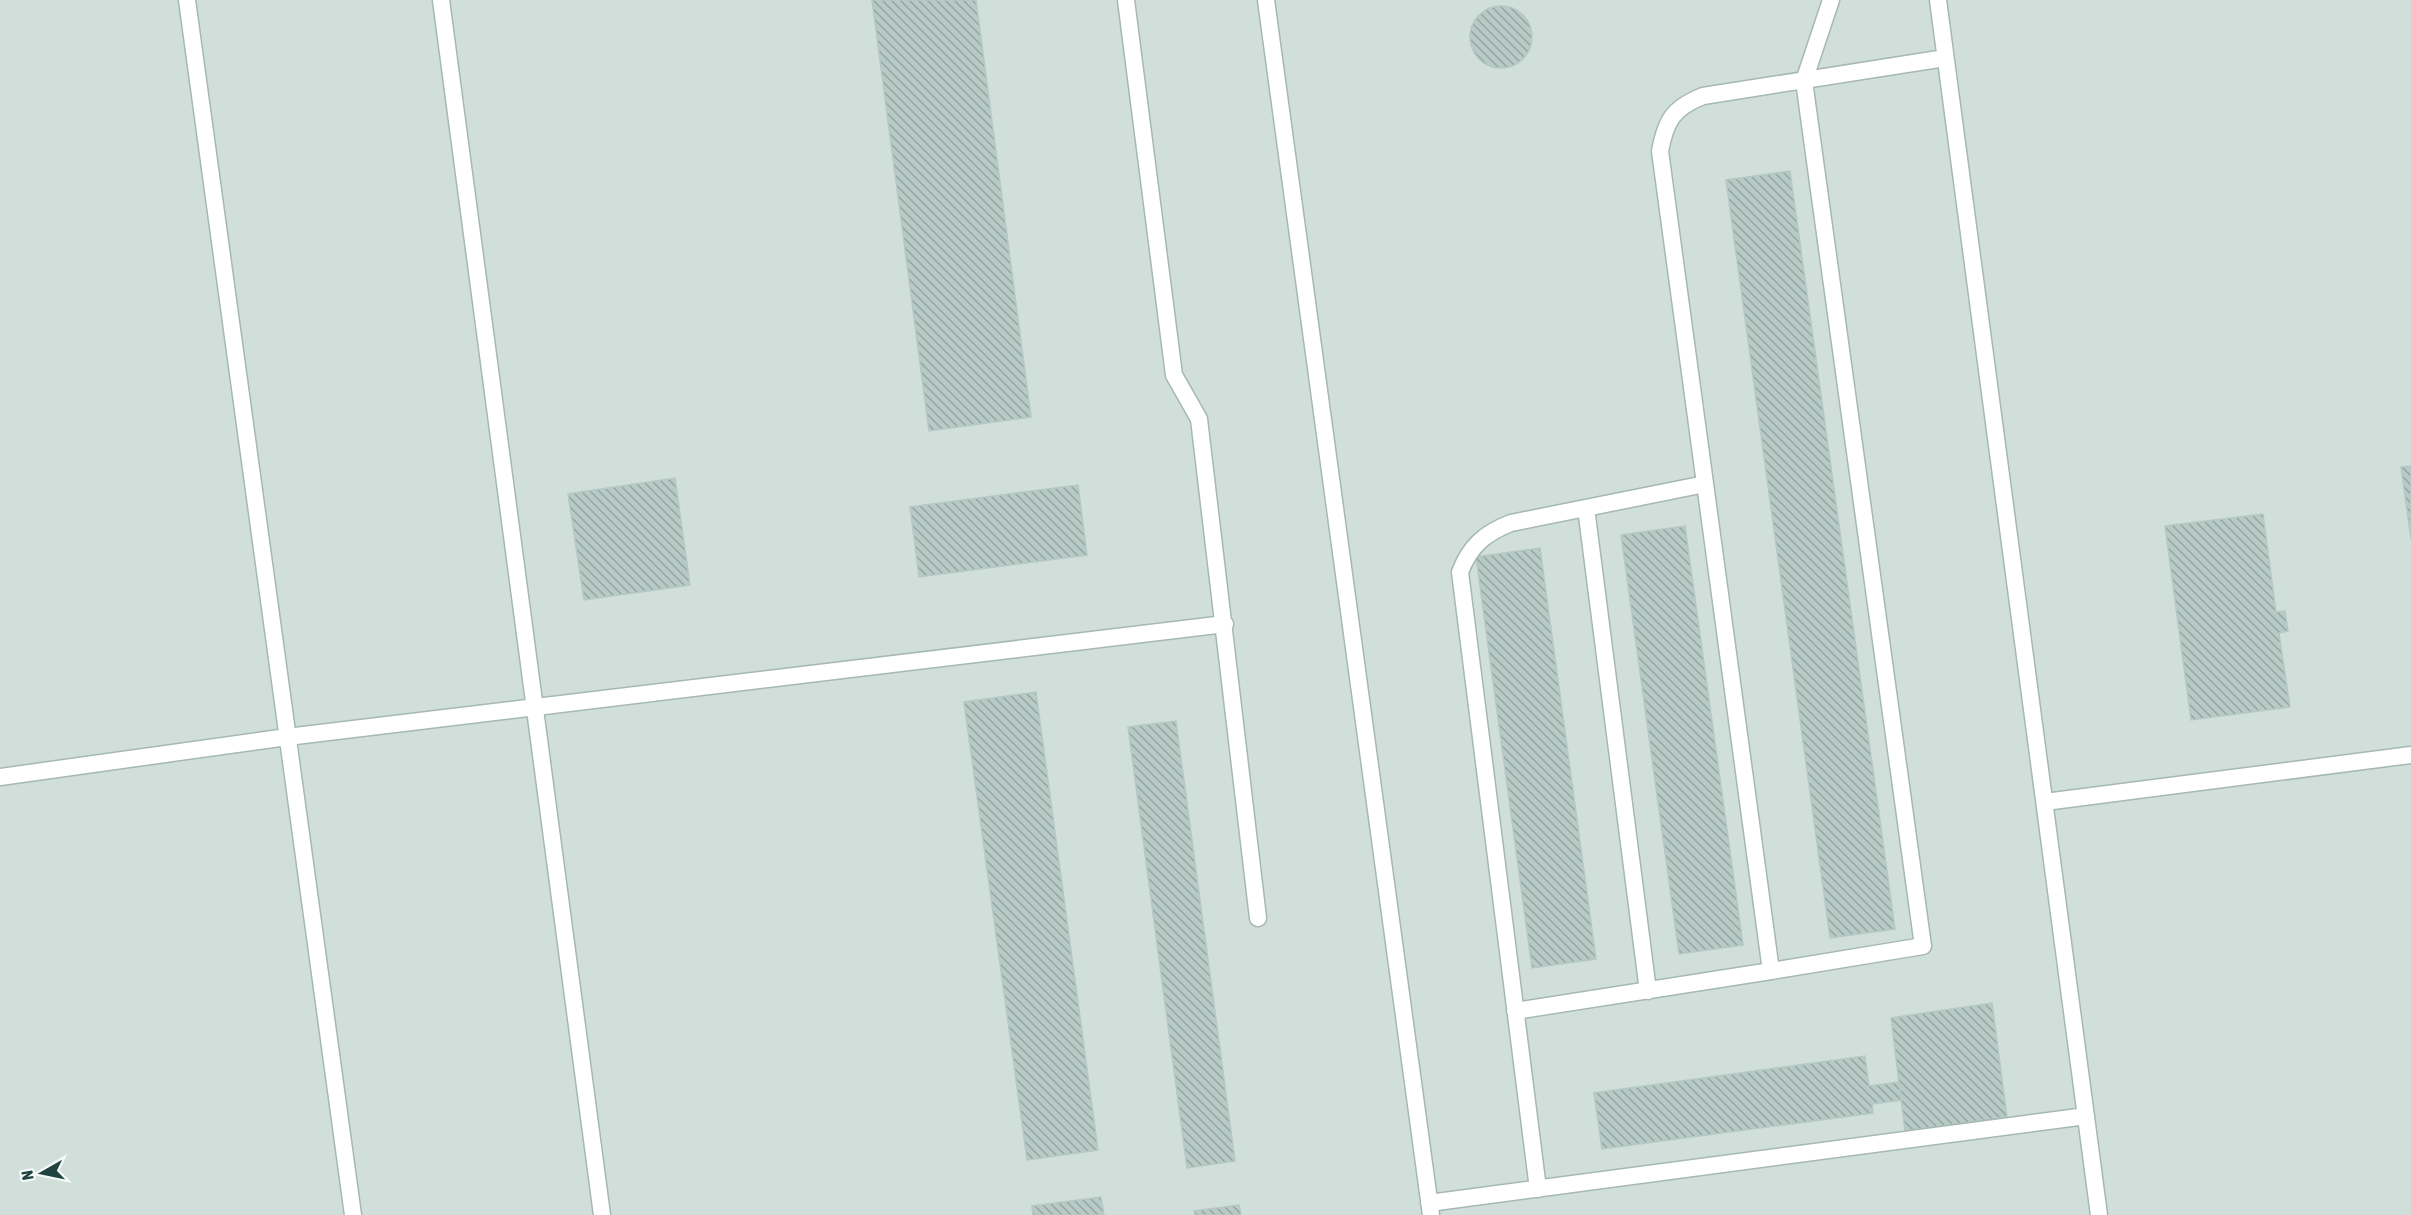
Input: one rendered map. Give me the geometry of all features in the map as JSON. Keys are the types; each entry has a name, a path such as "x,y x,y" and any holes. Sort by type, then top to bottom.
{"lane":[{"path":"187,0 353,1215"},
{"path":"441,0 602,1215"},
{"path":"1126,0 1174,375 1199,418 1258,918"},
{"path":"1266,0 1430,1209 1538,1189 2086,1116"},
{"path":"1515,1011 1923,946 1804,81 1832,0"},
{"path":"1938,0 2099,1215"},
{"path":"1771,971 1660,151 1664,131 1672,114 1687,103 1703,96 1945,58"},
{"path":"1538,1189 1460,572 1466,555 1478,541 1494,530 1511,523 1705,484"},
{"path":"1586,508 1648,991"},
{"path":"0,777 287,737 1225,624"},
{"path":"2044,802 2411,755"}],"shaded area":[{"path":"0,0 2411,0 2411,1215 0,1215"}],"building":[{"path":"872,0 976,0 1031,417 929,431"},
{"path":"1501,6 1513,8 1523,15 1530,25 1532,37 1530,49 1523,59 1513,66 1501,68 1489,66 1479,59 1472,49 1470,37 1472,25 1479,15 1489,8"},
{"path":"1790,171 1895,929 1830,938 1726,180"},
{"path":"2411,466 2411,539 2401,467"},
{"path":"675,478 690,585 584,600 568,494"},
{"path":"1078,485 1087,555 919,577 910,507"},
{"path":"2263,514 2276,612 2285,611 2288,631 2279,633 2290,707 2191,720 2165,526"},
{"path":"1685,526 1743,945 1679,954 1621,535"},
{"path":"1540,548 1596,959 1532,968 1476,557"},
{"path":"1036,692 1098,1150 1027,1160 964,702"},
{"path":"1176,721 1235,1161 1187,1168 1128,727"},
{"path":"1992,1003 2007,1117 1905,1131 1891,1018"},
{"path":"1865,1056 1869,1086 1899,1082 1902,1100 1872,1104 1873,1113 1602,1149 1594,1093"},
{"path":"1101,1197 1104,1215 1033,1215 1032,1206"},
{"path":"1239,1205 1241,1215 1195,1215 1194,1211"}]}
